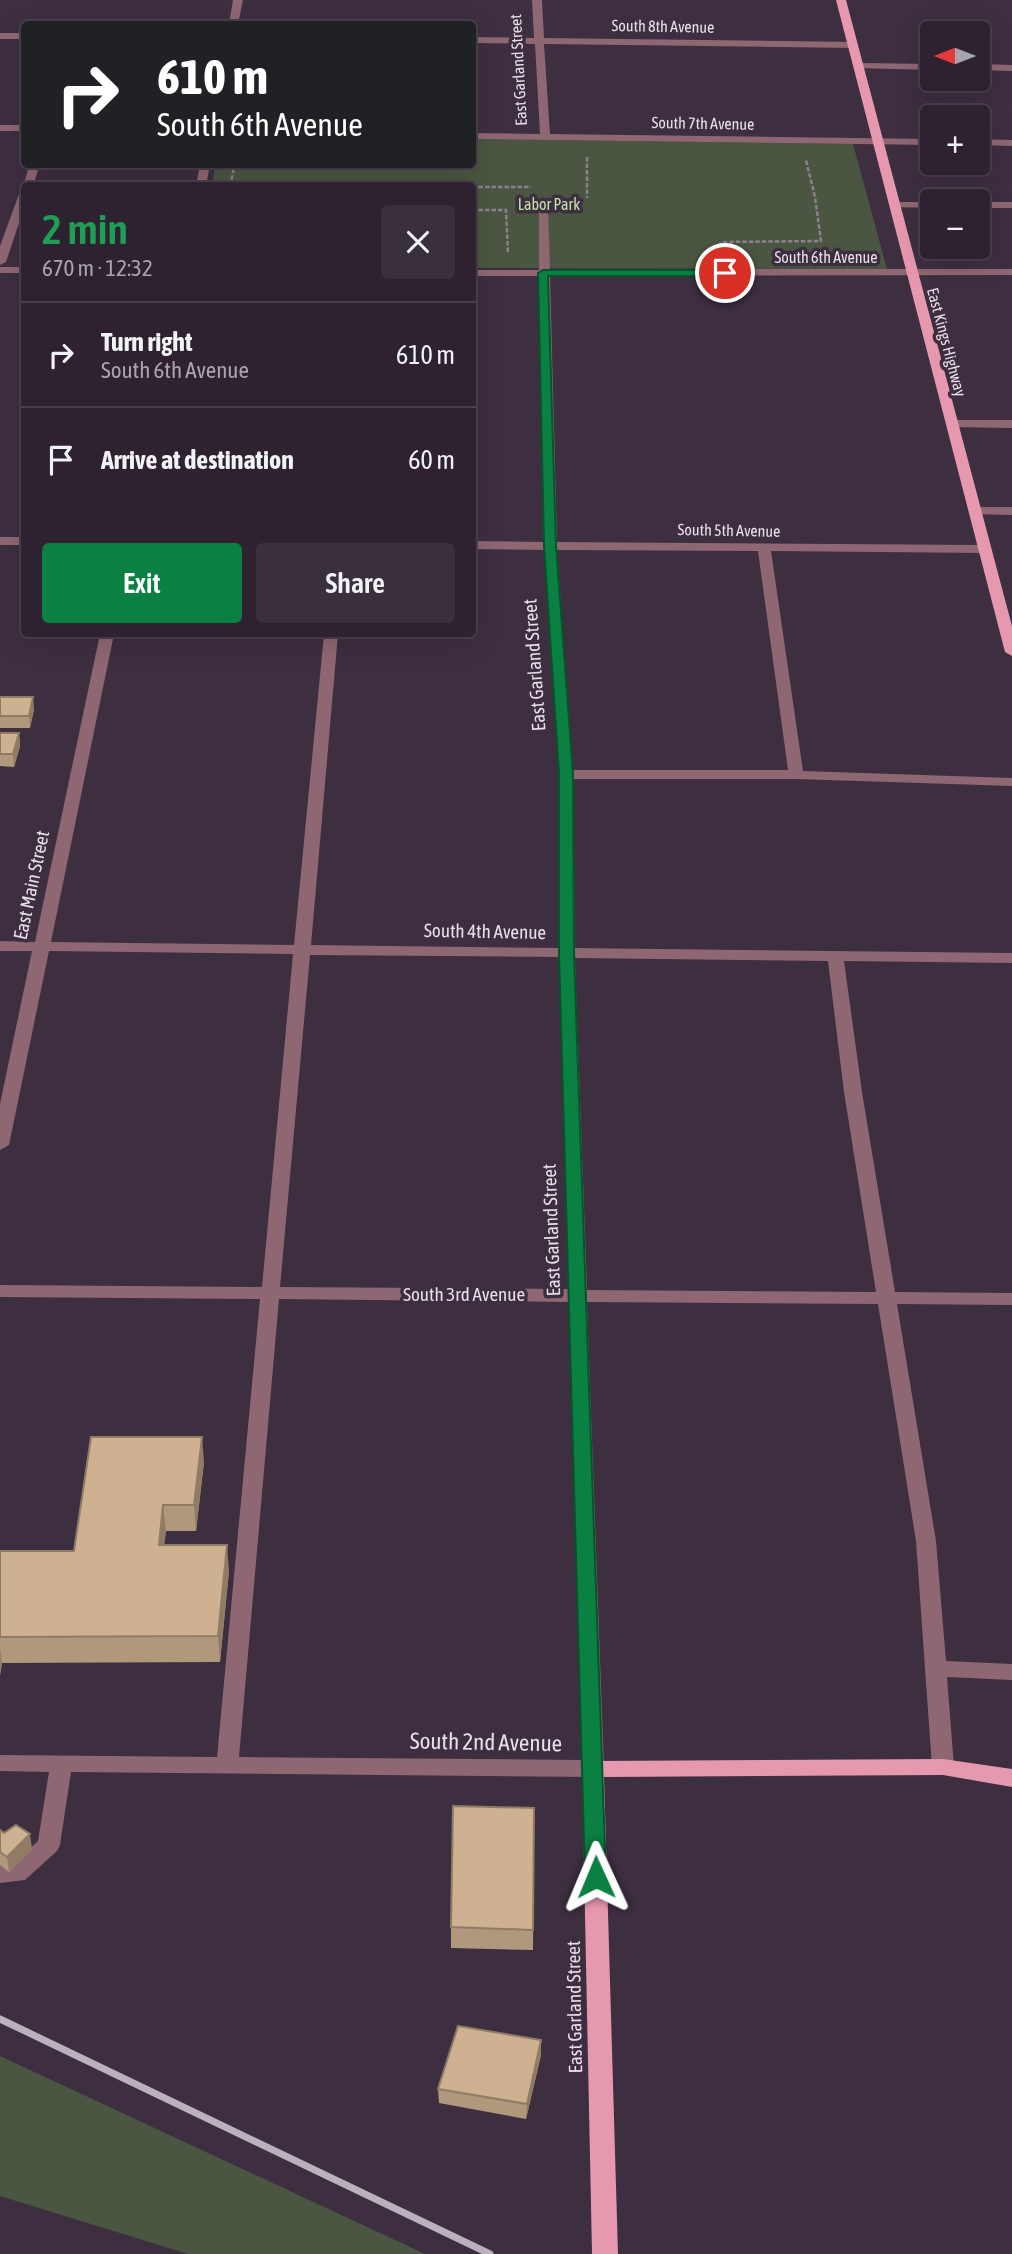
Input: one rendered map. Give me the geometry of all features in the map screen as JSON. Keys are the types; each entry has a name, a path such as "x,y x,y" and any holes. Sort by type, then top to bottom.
{"main road":[{"name":"East Kings Highway","path":"841,0 974,511 1007,612 1012,652"},
{"name":"South 2nd Avenue","path":"593,1769 943,1767 1012,1778"},
{"name":"East Garland Street","path":"593,1769 605,2254"}],"street":[{"path":"235,21 239,0"},
{"name":"East Garland Street","path":"537,0 545,137"},
{"path":"0,36 21,36"},
{"name":"South 8th Avenue","path":"476,40 853,45"},
{"path":"859,66 920,67"},
{"path":"990,67 1012,68"},
{"path":"0,128 21,128"},
{"name":"South 7th Avenue","path":"476,136 920,142"},
{"path":"990,142 1012,143"},
{"path":"0,262 21,202"},
{"name":"East Garland Street","path":"543,205 550,545 566,774 566,953 593,1769"},
{"path":"895,205 920,205"},
{"path":"990,205 1012,205"},
{"path":"0,270 21,270"},
{"name":"South 6th Avenue","path":"476,273 1012,272"},
{"path":"952,424 1012,424"},
{"path":"974,511 1012,511"},
{"path":"0,541 21,541"},
{"name":"South 5th Avenue","path":"476,545 985,550"},
{"path":"764,548 796,775"},
{"name":"East Main Street","path":"0,1145 106,637"},
{"path":"227,1765 331,637"},
{"path":"566,774 796,775 1012,782"},
{"name":"South 4th Avenue","path":"0,946 1012,958"},
{"path":"835,955 853,1091 889,1299 926,1541 943,1767"},
{"name":"South 3rd Avenue","path":"0,1290 1012,1299"},
{"path":"936,1670 1012,1672"},
{"name":"South 2nd Avenue","path":"0,1763 593,1769"},
{"path":"0,1874 18,1874 49,1845 61,1764"}],"path":[{"path":"718,264 721,242 821,241 808,162 801,157"},
{"path":"476,187 534,187"},
{"path":"476,210 506,210 508,263"}],"green space":[{"name":"Labor Park","path":"476,139 853,144 887,269 476,268 476,182 213,182 215,168 476,168"},
{"path":"0,2056 425,2254 188,2254 0,2196"}],"building":[{"path":"0,697 33,697 29,716 0,716"},
{"path":"0,733 19,733 13,754 0,754"},
{"path":"91,1437 202,1437 194,1505 163,1505 159,1545 227,1545 218,1636 0,1637 0,1551 74,1551"},
{"path":"453,1806 534,1808 533,1930 451,1927"},
{"path":"16,1825 30,1834 7,1857 0,1852 0,1830 4,1833"},
{"path":"458,2026 541,2040 527,2104 438,2089"}],"railway":[{"path":"0,2019 490,2254"}],"route":[{"path":"596,1877 566,953 566,774 550,545 543,273 725,273"}]}
